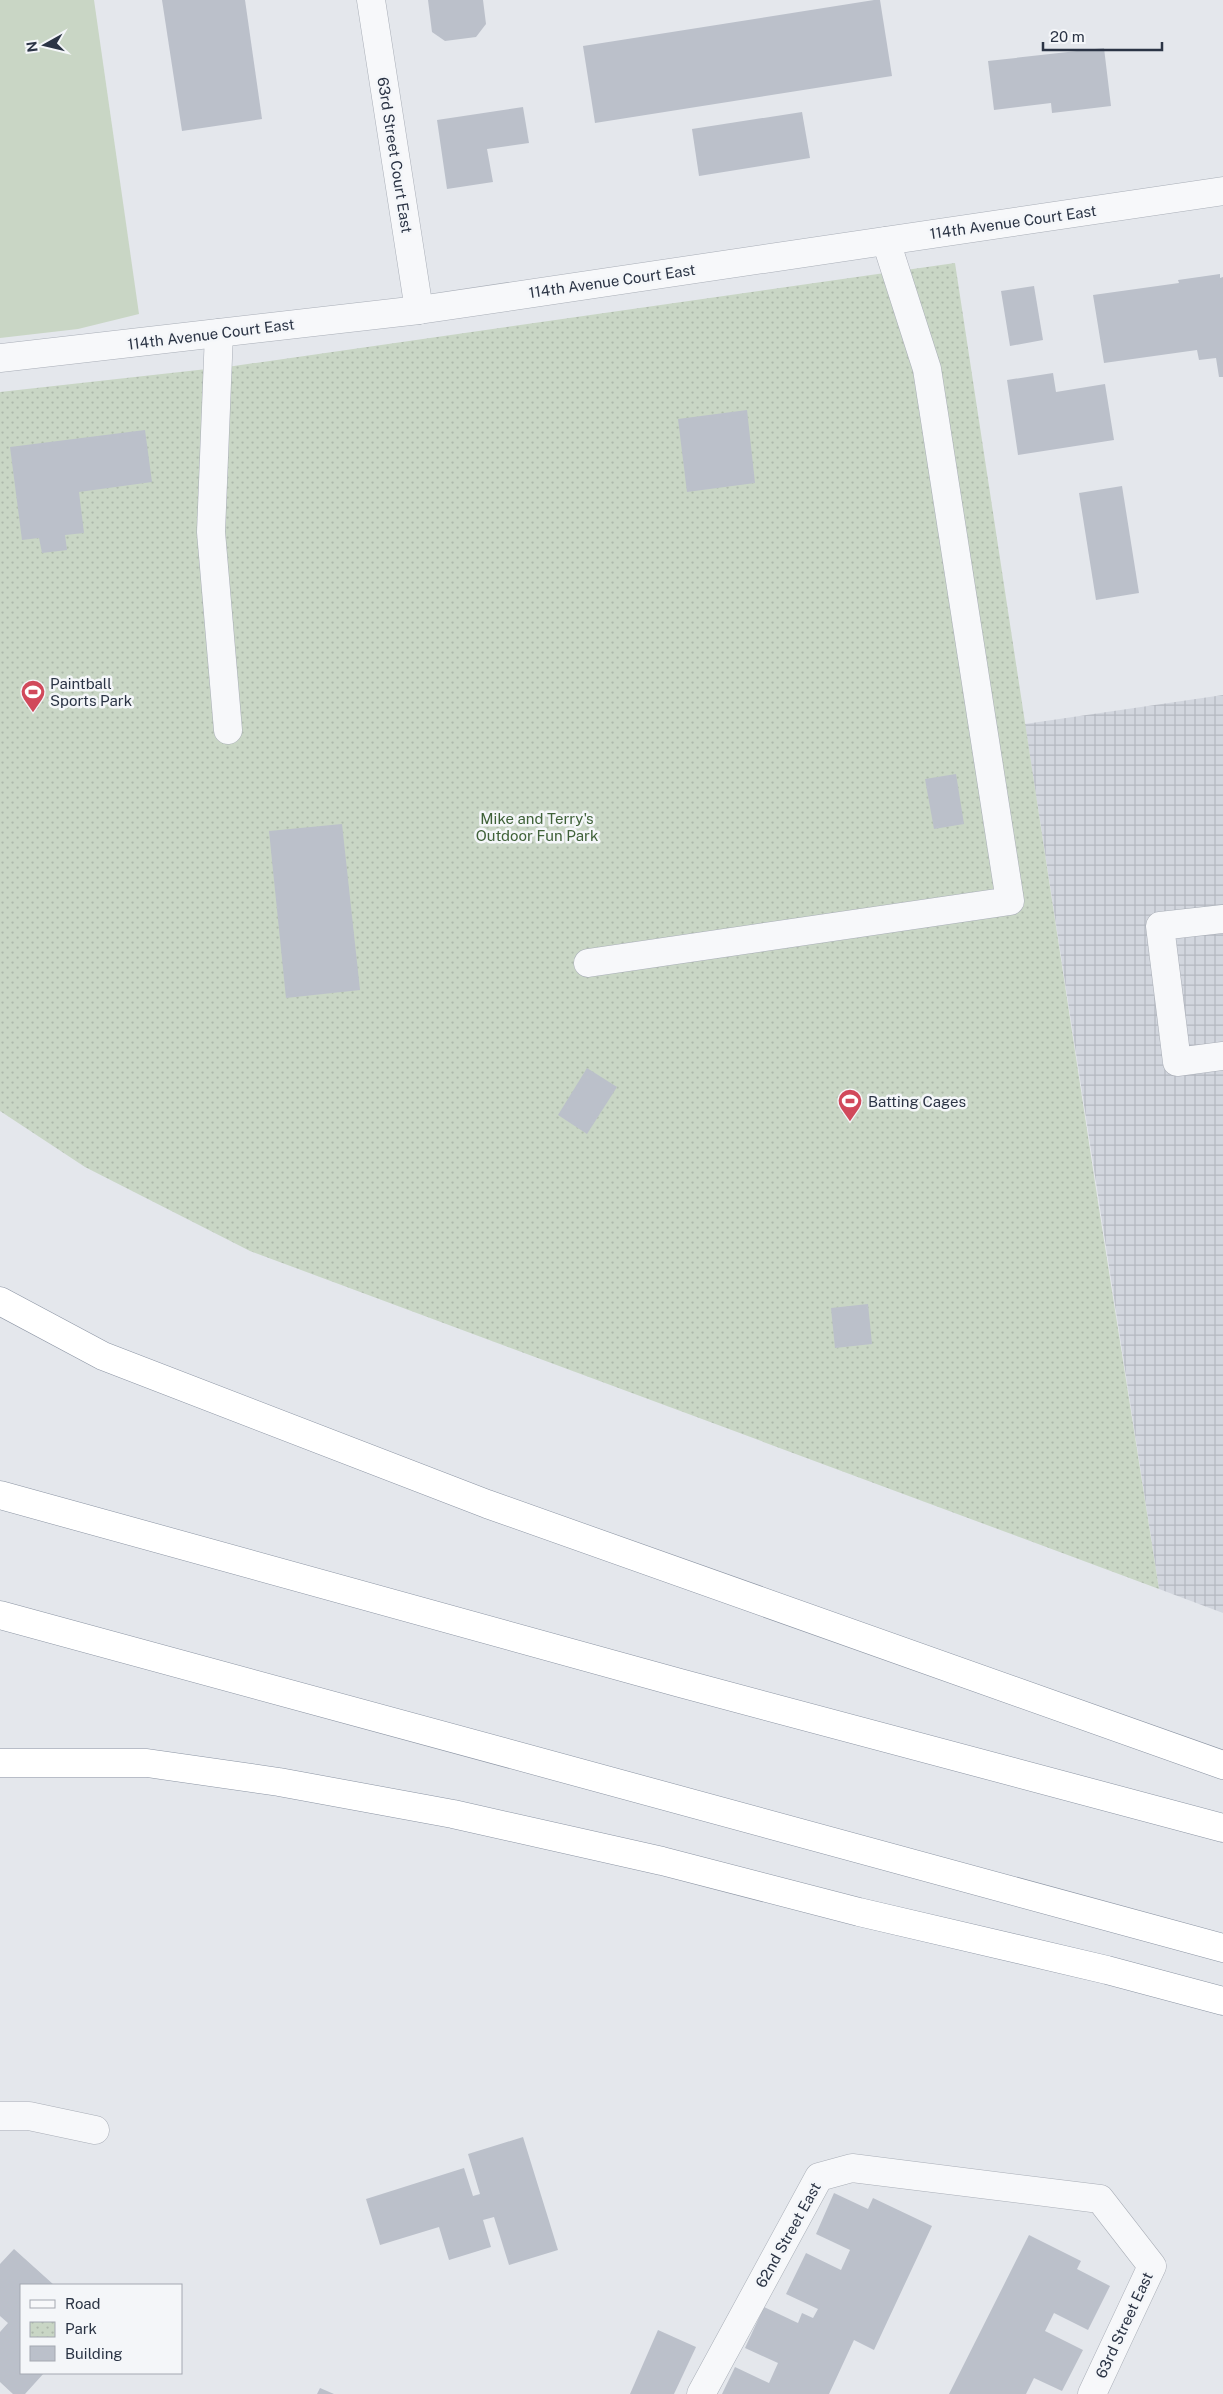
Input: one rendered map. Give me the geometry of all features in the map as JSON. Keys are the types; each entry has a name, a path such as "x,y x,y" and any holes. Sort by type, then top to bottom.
{"highway":[{"path":"0,1301 103,1356 488,1504 1223,1765"},
{"path":"0,1495 680,1682 1223,1828"},
{"path":"0,1615 1223,1948"},
{"path":"0,1763 147,1763 279,1782 453,1814 662,1861 859,1912 1107,1970 1223,2001"}],"street":[{"name":"63rd Street Court East","path":"371,0 419,310"},
{"name":"114th Avenue Court East","path":"0,358 419,310 1223,191"},
{"path":"588,963 1010,901 928,369 886,241"},
{"path":"220,333 211,532 228,730"},
{"path":"1223,919 1160,926 1177,1062 1223,1056"},
{"path":"0,2116 28,2116 95,2130"},
{"name":"62nd Street East","path":"701,2394 820,2177 852,2168 994,2184"},
{"name":"63rd Street East","path":"994,2184 1100,2199 1152,2266 1093,2393"}],"shaded area":[{"path":"1223,695 1223,1613 1159,1589 1025,724"}],"green space":[{"path":"0,0 94,0 139,314 78,329 0,338"},
{"name":"Mike and Terry's Outdoor Fun Park","path":"955,263 1159,1589 250,1251 85,1167 0,1111 0,392 234,366"}],"building":[{"path":"162,0 245,0 262,119 182,131"},
{"path":"428,0 483,0 486,24 476,37 445,41 432,32"},
{"path":"880,0 892,76 595,123 583,46"},
{"path":"1104,48 1111,106 1052,113 1051,103 994,110 988,61"},
{"path":"523,107 529,143 487,149 493,182 447,189 437,120"},
{"path":"802,112 810,158 699,176 692,129"},
{"path":"1220,274 1220,278 1223,277 1223,377 1219,377 1216,358 1199,360 1197,350 1104,363 1093,295 1179,283 1178,280"},
{"path":"1034,286 1043,340 1010,346 1001,291"},
{"path":"1053,373 1056,392 1105,384 1114,440 1018,455 1007,380"},
{"path":"747,410 755,483 687,492 678,419"},
{"path":"145,430 152,482 79,492 84,533 65,535 67,550 42,553 39,538 22,540 10,447"},
{"path":"1122,486 1139,593 1096,600 1079,493"},
{"path":"956,774 964,824 934,829 925,779"},
{"path":"342,824 360,990 286,998 269,831"},
{"path":"587,1068 617,1087 587,1134 558,1115"},
{"path":"868,1304 872,1344 835,1348 831,1308"},
{"path":"523,2137 558,2250 509,2265 494,2217 483,2220 491,2247 449,2260 439,2227 380,2245 366,2199 464,2168 473,2196 480,2194 468,2154"},
{"path":"834,2193 868,2209 873,2198 932,2226 874,2350 854,2340 829,2394 722,2394 735,2367 769,2383 778,2363 745,2348 764,2307 798,2323 802,2313 813,2318 818,2309 786,2294 806,2253 841,2270 850,2250 816,2234"},
{"path":"1029,2235 1081,2261 1077,2269 1110,2286 1088,2330 1054,2313 1045,2331 1083,2350 1062,2391 1034,2378 1026,2394 949,2394"},
{"path":"14,2249 53,2284 20,2284 20,2374 43,2374 25,2394 13,2394 0,2382 0,2332 8,2323 0,2316 0,2264"},
{"path":"658,2330 696,2347 674,2394 630,2394"},
{"path":"320,2388 334,2394 317,2394"}],"place":[{"name":"Paintball Sports Park","path":"33,713"},
{"name":"Batting Cages","path":"850,1122"}]}
